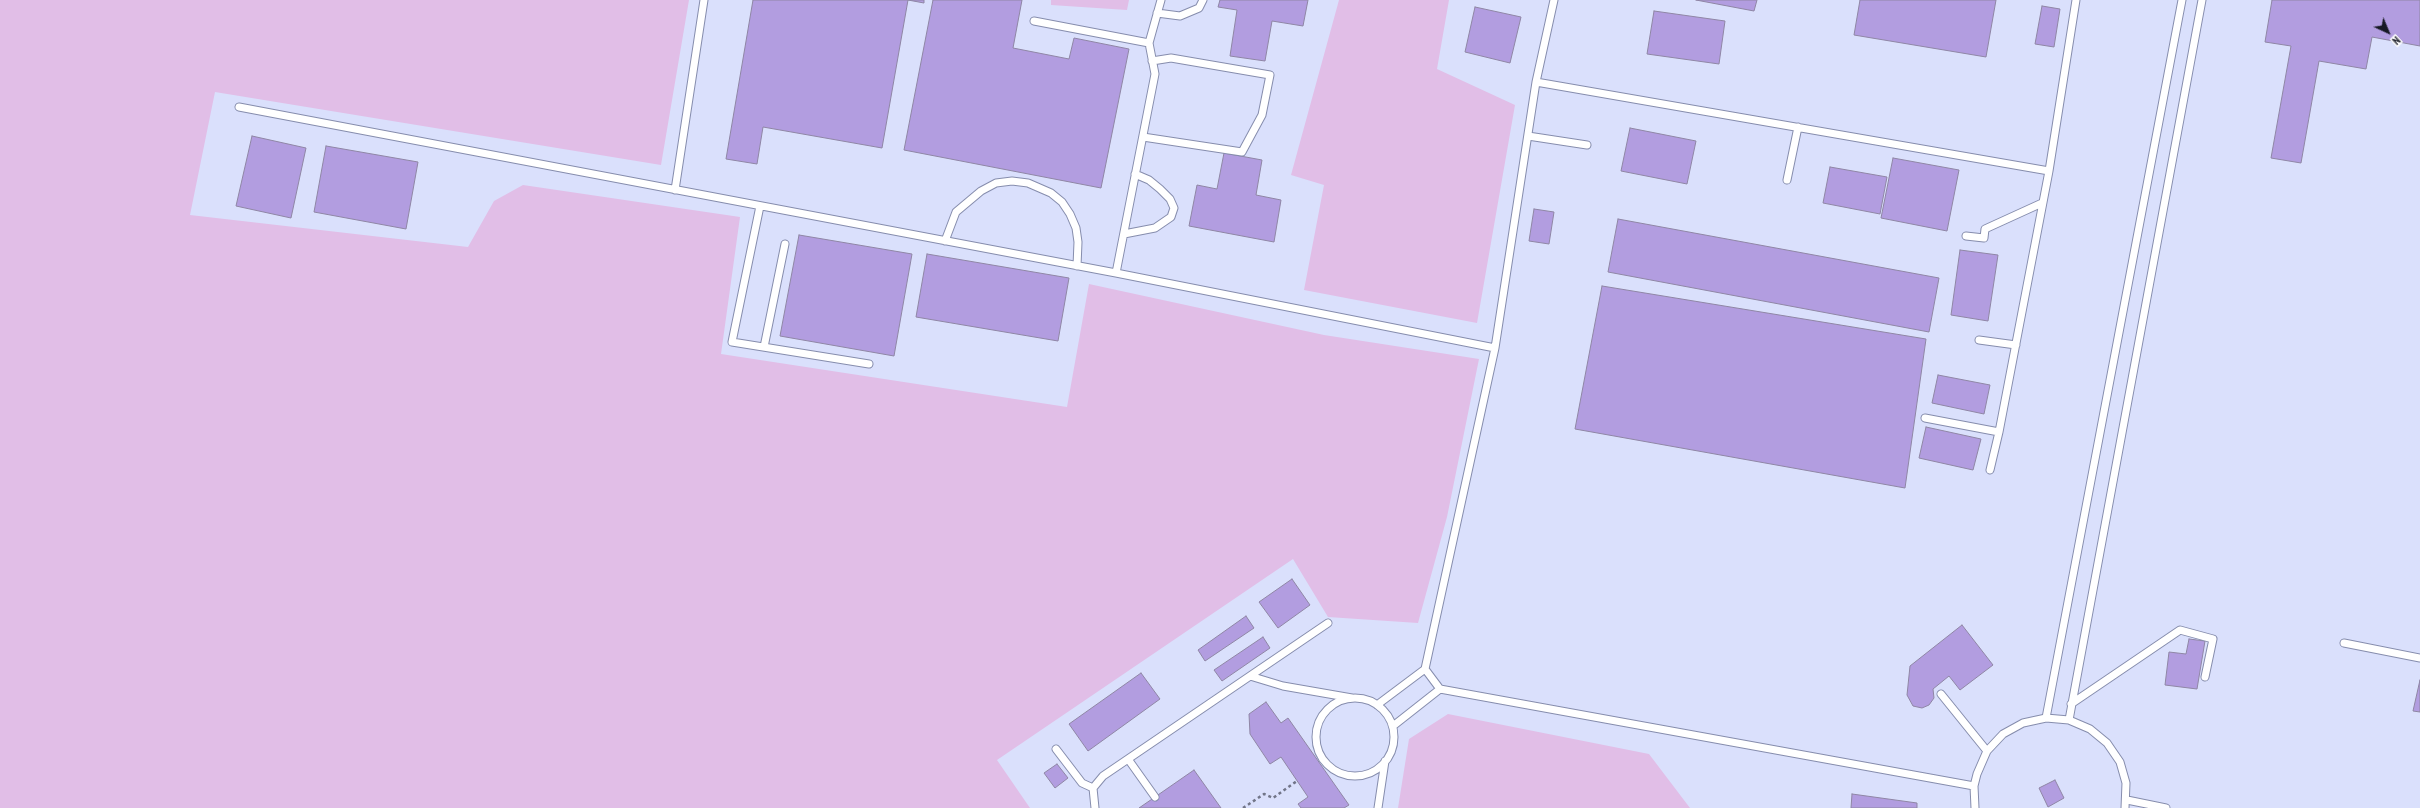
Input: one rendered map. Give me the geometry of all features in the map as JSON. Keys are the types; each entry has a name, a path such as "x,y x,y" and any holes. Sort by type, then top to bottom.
{"lane":[{"path":"676,190 704,0"},
{"path":"1116,273 1155,74 1149,43 1161,0"},
{"path":"1157,13 1180,16 1199,8 1203,0"},
{"path":"1378,705 1425,670 1495,348 1536,82 1554,0"},
{"path":"1990,470 2016,345 2048,171 2076,0"},
{"path":"2046,718 2182,0"},
{"path":"2069,720 2202,0"},
{"path":"1034,21 1149,43"},
{"path":"1143,137 1242,152 1262,115 1270,75 1171,58 1152,61"},
{"path":"1536,82 2048,171"},
{"path":"239,107 1116,273 1495,348"},
{"path":"1787,180 1798,128"},
{"path":"1528,136 1587,145"},
{"path":"1124,234 1155,228 1171,217 1174,208 1170,199 1160,189 1149,180 1135,174"},
{"path":"945,241 956,212 981,191 996,183 1012,181 1028,183 1051,193 1062,202 1070,214 1076,228 1078,242 1077,266"},
{"path":"1966,236 1984,238 1985,229 2042,203"},
{"path":"760,206 732,342 869,364"},
{"path":"764,347 785,244"},
{"path":"1980,340 2016,345"},
{"path":"1925,418 1999,432"},
{"path":"1095,808 1093,788 1103,776 1328,623"},
{"path":"2071,704 2180,630 2213,639 2205,677"},
{"path":"2344,643 2420,658"},
{"path":"1425,670 1440,689 1974,786"},
{"path":"1250,676 1283,686 1366,699 1378,705 1387,714 1392,726 1394,738 1391,750 1385,761 1378,808"},
{"path":"1392,726 1440,689"},
{"path":"1941,694 1987,751"},
{"path":"1352,698 1340,701 1329,708 1321,718 1316,730 1316,743 1320,755 1328,766 1339,773 1351,776 1370,772 1385,761"},
{"path":"1975,808 1974,786 1981,762 1987,751 2003,734 2023,723 2046,718 2069,720 2090,729 2107,743 2120,762 2126,783 2126,804 2166,808"},
{"path":"1056,749 1082,783 1093,788"},
{"path":"1128,759 1155,797"}],"path":[{"path":"1243,808 1264,794 1273,798 1297,781"}],"shaded area":[{"path":"0,0 689,0 661,165 215,92 190,215 468,247 494,201 523,185 740,217 721,354 1067,407 1089,284 1324,335 1479,359 1447,517 1418,623 1328,617 1293,559 997,760 1030,808 0,808"},
{"path":"1051,0 1129,0 1127,10 1051,5"},
{"path":"1339,0 1449,0 1437,69 1515,105 1477,323 1304,290 1324,185 1291,175"},
{"path":"1448,714 1649,754 1690,808 1398,808 1409,739"}],"building":[{"path":"753,0 908,0 882,148 763,127 757,164 726,159"},
{"path":"908,0 924,0 924,3"},
{"path":"933,0 1022,0 1013,48 1069,59 1074,38 1129,49 1101,188 904,150"},
{"path":"1220,0 1308,0 1303,26 1272,21 1265,61 1230,56 1237,10 1218,7"},
{"path":"1696,0 1757,0 1754,11"},
{"path":"1860,0 1996,0 1986,57 1854,35"},
{"path":"2272,0 2420,0 2420,46 2372,37 2366,69 2319,61 2301,163 2271,158 2291,46 2265,42"},
{"path":"2042,6 2060,9 2054,47 2035,44"},
{"path":"1475,7 1521,17 1510,63 1465,52"},
{"path":"1654,11 1725,21 1719,64 1647,54"},
{"path":"1630,128 1696,141 1687,184 1621,171"},
{"path":"252,136 306,148 291,218 236,206"},
{"path":"326,146 418,162 406,229 314,212"},
{"path":"1224,153 1262,160 1256,195 1281,200 1274,242 1189,226 1197,185 1217,189"},
{"path":"1893,158 1959,170 1947,231 1881,218"},
{"path":"1830,167 1887,177 1880,214 1823,203"},
{"path":"1534,209 1554,212 1549,244 1529,241"},
{"path":"1618,219 1939,278 1929,332 1608,272"},
{"path":"799,235 912,254 894,356 780,336"},
{"path":"1960,250 1998,255 1988,321 1951,315"},
{"path":"927,254 1069,278 1058,341 916,317"},
{"path":"1602,286 1926,339 1905,488 1575,429"},
{"path":"1938,375 1990,385 1984,414 1932,403"},
{"path":"1926,427 1981,439 1973,470 1919,458"},
{"path":"1292,579 1310,605 1278,628 1259,602"},
{"path":"1246,616 1254,628 1205,661 1198,650"},
{"path":"1962,625 1993,665 1960,690 1949,676 1933,689 1934,698 1929,705 1922,708 1913,706 1907,695 1910,666"},
{"path":"1263,637 1270,648 1222,681 1214,670"},
{"path":"2189,639 2205,641 2197,689 2165,685 2169,652 2186,654"},
{"path":"1141,673 1160,699 1088,751 1069,724"},
{"path":"2420,680 2420,712 2413,711"},
{"path":"1266,702 1281,723 1288,718 1349,805 1344,808 1301,808 1298,804 1308,797 1281,757 1270,764 1250,734 1249,714"},
{"path":"1057,764 1068,778 1055,788 1044,773"},
{"path":"1194,770 1221,808 1139,808 1155,797"},
{"path":"2055,780 2064,798 2048,807 2039,788"},
{"path":"1852,794 1917,803 1917,808 1851,808"}]}
